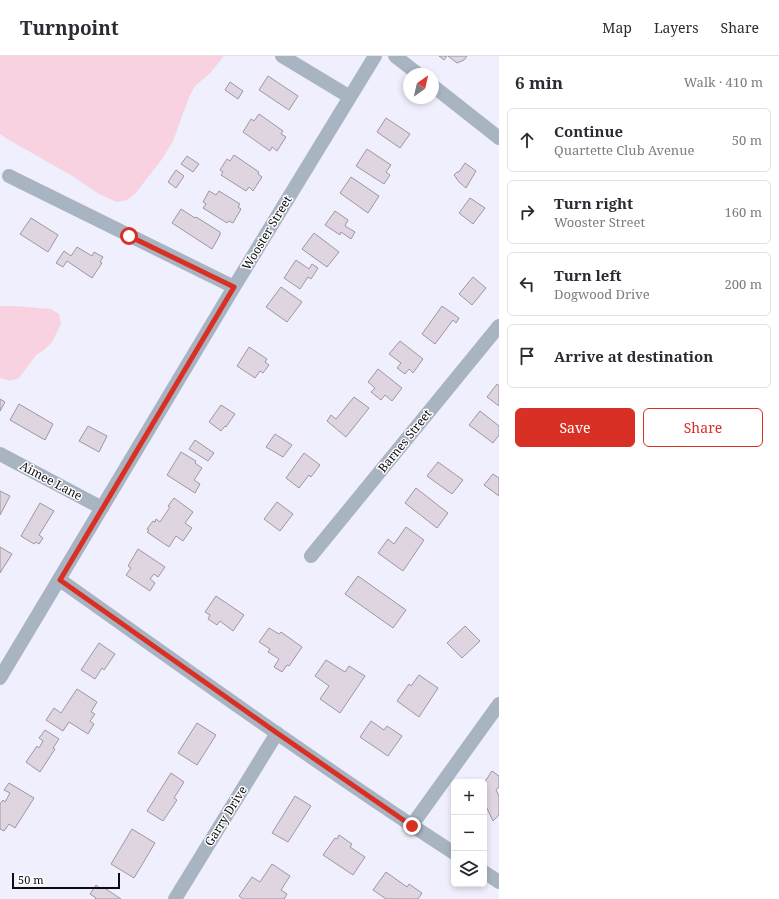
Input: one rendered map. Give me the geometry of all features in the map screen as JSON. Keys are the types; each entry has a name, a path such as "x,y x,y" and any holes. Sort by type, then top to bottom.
{"street":[{"path":"282,56 350,98"},
{"name":"Wooster Street","path":"0,678 234,287 375,56"},
{"path":"395,56 410,68"},
{"path":"439,91 499,138"},
{"path":"9,176 234,287"},
{"name":"Barnes Street","path":"311,556 499,326"},
{"name":"Aimee Lane","path":"0,454 102,508"},
{"path":"60,580 277,733 451,851"},
{"path":"412,826 499,704"},
{"name":"Garry Drive","path":"175,899 277,733"},
{"path":"487,874 499,882"}],"shaded area":[{"path":"0,56 224,56 210,73 195,86 190,95 173,141 162,159 135,194 127,200 117,202 99,194 74,177 0,134"},
{"path":"0,306 51,309 59,314 61,324 52,342 36,355 19,378 10,381 0,378"}],"building":[{"path":"439,56 447,56 444,60"},
{"path":"448,56 467,56 464,60 457,63"},
{"path":"268,76 298,96 289,110 259,90"},
{"path":"230,82 243,91 238,99 225,90"},
{"path":"259,114 283,131 281,134 286,137 277,151 272,147 270,151 243,132 251,119 254,121"},
{"path":"386,118 410,134 400,148 377,132"},
{"path":"367,149 391,165 386,172 390,175 384,184 356,166"},
{"path":"234,155 259,172 258,174 262,177 253,191 249,187 246,191 221,175 223,172 220,170 227,159 230,161"},
{"path":"187,156 199,164 193,172 181,164"},
{"path":"465,163 476,171 466,188 454,175 459,172"},
{"path":"176,170 184,176 176,188 168,182"},
{"path":"351,177 379,196 368,213 340,193"},
{"path":"209,191 216,195 219,191 240,204 238,207 241,209 233,223 229,221 227,223 203,208 206,204 203,202"},
{"path":"470,198 485,208 473,224 459,213"},
{"path":"181,209 220,232 220,235 212,249 172,223"},
{"path":"335,211 348,220 345,226 355,232 351,239 341,232 340,235 325,225"},
{"path":"31,218 58,235 48,252 20,234"},
{"path":"314,233 339,252 327,267 302,249"},
{"path":"77,247 92,256 94,252 103,257 100,262 102,263 92,278 67,261 63,267 56,263 64,251 71,256"},
{"path":"296,260 309,269 312,264 318,268 311,279 308,277 300,289 284,278"},
{"path":"473,277 486,288 472,305 459,294"},
{"path":"281,287 302,302 287,322 266,307"},
{"path":"442,306 459,318 456,323 453,320 435,344 422,334"},
{"path":"400,341 423,359 413,373 409,369 405,374 397,368 401,363 389,354"},
{"path":"249,347 267,359 265,362 269,365 263,373 260,371 255,378 237,366"},
{"path":"378,369 402,388 392,401 385,395 381,400 371,392 375,388 368,382"},
{"path":"497,384 499,386 499,406 487,397"},
{"path":"354,397 369,408 346,437 327,421 331,415 336,419"},
{"path":"0,399 5,402 0,411"},
{"path":"19,404 53,424 45,440 10,420"},
{"path":"221,405 235,414 226,427 225,426 221,431 209,422"},
{"path":"480,411 499,426 499,435 493,443 469,425"},
{"path":"88,426 107,436 99,452 79,441"},
{"path":"275,434 292,445 283,457 266,447"},
{"path":"195,440 214,453 208,461 189,449"},
{"path":"181,452 196,461 195,463 202,468 194,480 200,484 195,493 167,475"},
{"path":"304,453 320,465 311,477 309,475 299,488 286,478"},
{"path":"438,462 463,480 452,494 427,476"},
{"path":"493,474 499,478 499,496 484,485"},
{"path":"416,488 448,513 437,528 405,503"},
{"path":"0,491 10,496 0,515"},
{"path":"174,498 193,512 185,523 192,528 183,541 176,536 169,547 147,532 149,530 147,529 153,521 155,522 156,519 160,522"},
{"path":"277,502 293,514 280,531 264,519"},
{"path":"40,503 54,511 39,535 43,538 39,544 36,542 34,544 21,536"},
{"path":"406,527 424,540 403,571 378,553 388,539 394,544"},
{"path":"0,547 12,554 0,573"},
{"path":"138,549 165,567 158,577 154,574 150,579 155,583 150,591 126,575 131,568 128,566"},
{"path":"358,576 406,610 393,628 345,594"},
{"path":"216,596 244,615 233,631 220,621 217,625 208,619 210,615 205,612"},
{"path":"465,626 480,641 462,658 447,643"},
{"path":"269,628 279,634 281,632 302,647 289,666 287,665 282,672 274,667 279,659 268,652 270,649 259,642"},
{"path":"99,643 115,654 104,670 102,668 95,679 81,670"},
{"path":"326,660 345,672 349,666 365,676 340,713 320,699 329,686 315,676"},
{"path":"419,675 438,688 419,717 397,701 409,684 411,686"},
{"path":"77,689 97,702 91,712 95,714 90,721 94,724 88,734 69,722 63,731 46,720 54,708 61,713"},
{"path":"371,721 384,730 387,726 402,736 388,756 360,737"},
{"path":"197,723 216,735 197,765 178,753"},
{"path":"45,730 59,739 53,748 55,749 40,772 26,762 37,746 39,748 43,741 39,738"},
{"path":"492,771 499,776 499,787 496,790 499,796 499,815 493,821 487,808 487,779"},
{"path":"171,773 184,782 174,798 177,800 163,821 147,811"},
{"path":"9,783 34,798 15,828 9,824 4,831 0,829 0,804 3,800 5,802 10,793 4,790"},
{"path":"295,796 311,806 288,842 272,833"},
{"path":"132,829 155,843 134,878 111,864"},
{"path":"339,835 352,844 350,847 365,857 353,875 323,855 335,838 337,839"},
{"path":"272,864 290,876 281,890 287,894 284,899 243,899 239,896 252,877 260,882"},
{"path":"386,872 407,887 409,884 422,893 418,899 386,899 373,890"},
{"path":"96,885 101,889 103,887 121,899 95,899 96,898 90,894"}],"route":[{"path":"129,236 234,287 60,580 412,826"}]}
